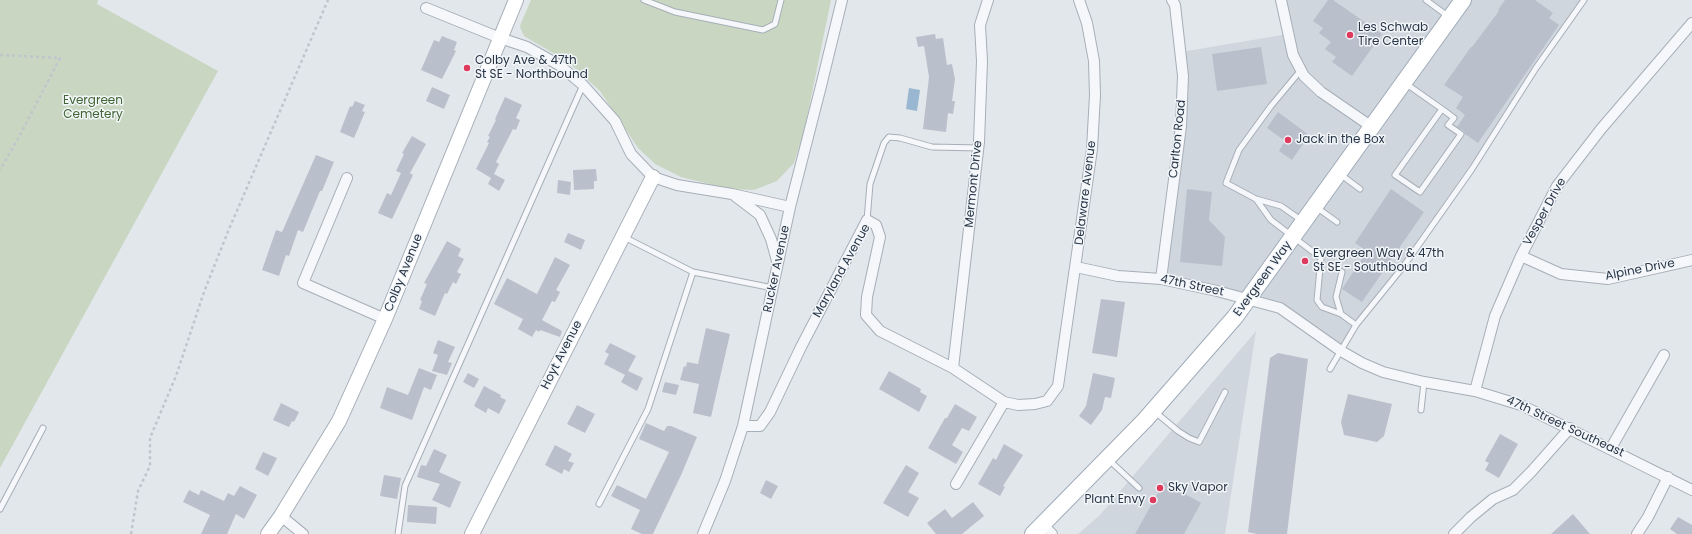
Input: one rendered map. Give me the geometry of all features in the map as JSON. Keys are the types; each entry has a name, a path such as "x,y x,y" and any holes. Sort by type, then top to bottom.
{"main road":[{"name":"Colby Avenue","path":"268,534 281,516 339,422 385,319 516,0"},
{"name":"Evergreen Way","path":"1043,531 1108,458 1154,410 1235,317 1294,238 1463,0"},
{"name":"Hoyt Avenue","path":"472,534 653,177"}],"street":[{"name":"Rucker Avenue","path":"703,534 725,482 743,426 790,207 842,0"},
{"name":"Mermont Drive","path":"953,368 978,148 982,61 980,24 988,0"},
{"name":"Delaware Avenue","path":"1058,386 1092,149 1095,95 1094,61 1087,23 1079,0"},
{"name":"Carlton Road","path":"1161,279 1181,126 1183,76 1175,5 1172,0"},
{"path":"1281,0 1293,55 1304,76 1321,92 1372,127"},
{"path":"426,8 500,38 527,47 559,64 584,85 615,121 631,154 653,177 677,185 732,194 790,207"},
{"name":"Vesper Drive","path":"1475,391 1496,316 1520,256 1557,186 1601,129 1692,23"},
{"path":"347,178 303,283 385,319"},
{"path":"732,194 760,215 771,239 778,264"},
{"name":"Maryland Avenue","path":"743,426 760,426 770,412 867,220 876,225 880,237 867,297 866,315 880,331 953,368 1004,402 1018,405 1035,404 1047,401 1058,386"},
{"name":"Alpine Drive","path":"1520,256 1561,274 1608,279 1692,260"},
{"name":"47th Street","path":"1076,268 1118,276 1161,279 1249,299 1280,308 1341,351"},
{"name":"47th Street Southeast","path":"1341,351 1362,363 1383,372 1424,382 1475,391 1521,404 1692,489"},
{"path":"1611,448 1664,355"},
{"path":"956,484 1004,402"},
{"path":"1454,534 1471,517 1493,499 1513,490 1570,428"},
{"path":"1636,534 1648,517 1668,477"},
{"path":"281,516 303,534"}],"lane":[{"path":"644,0 675,12 763,30 775,24 781,0"},
{"path":"1426,0 1450,18"},
{"path":"1330,369 1356,325 1402,267 1472,169 1536,68 1584,0"},
{"path":"1301,70 1271,106 1239,150 1226,183 1256,199 1281,206 1305,222"},
{"path":"1404,82 1442,109 1454,118 1448,125 1461,134 1420,192 1395,175 1442,109"},
{"path":"398,534 405,486 584,85"},
{"path":"867,220 870,184 884,143 889,137 900,138 932,148 978,148"},
{"path":"1339,174 1360,189"},
{"path":"1256,199 1271,220 1321,258 1317,300 1322,307 1341,314 1356,325"},
{"path":"1316,207 1337,222"},
{"path":"622,237 693,272 773,288"},
{"path":"599,504 648,409 693,272"},
{"path":"1341,314 1336,297 1342,272"},
{"path":"1421,410 1424,382"},
{"path":"1154,410 1178,431 1199,442 1225,392"},
{"path":"0,509 43,428"},
{"path":"1108,458 1139,488"}],"path":[{"path":"131,534 138,490 150,466 150,438 176,376 204,292 229,229 328,0"},
{"path":"0,55 60,58 0,170"}],"shaded area":[{"path":"1276,0 1585,0 1341,351 1280,308 1161,279 1181,52 1288,34"},
{"path":"1256,331 1225,534 1078,534 1099,516"}],"green space":[{"name":"Evergreen Cemetery","path":"0,0 98,0 97,4 218,71 0,468"},
{"path":"531,0 831,0 804,132 794,163 777,181 754,190 729,189 681,177 655,164 638,148 600,91 568,62 524,36 520,27"}],"water":[{"path":"909,88 920,90 917,111 906,109"}],"building":[{"path":"1328,0 1333,0 1382,34 1352,76 1332,62 1336,57 1325,49 1331,42 1319,33 1323,28 1313,21"},
{"path":"1505,0 1535,0 1553,13 1549,18 1559,25 1478,143 1457,127 1465,115 1456,108 1463,97 1444,85 1499,11 1498,10"},
{"path":"935,34 936,39 943,38 947,65 952,64 955,79 952,101 955,101 953,114 948,113 946,132 923,129 929,77 924,46 918,47 916,37"},
{"path":"442,36 457,42 454,50 456,51 442,79 421,70 434,40 439,42"},
{"path":"1261,47 1267,84 1217,91 1212,54"},
{"path":"432,87 450,95 444,109 426,101"},
{"path":"505,97 522,105 516,118 520,120 516,130 513,129 496,162 499,164 494,174 505,180 499,191 488,184 491,178 476,169 489,143 487,142 490,137 488,136"},
{"path":"355,101 365,105 362,111 365,112 354,138 340,132 350,106 352,107"},
{"path":"1278,112 1309,135 1292,160 1279,151 1285,141 1267,128"},
{"path":"412,136 426,144 410,173 413,175 392,219 378,213 387,193 391,195 401,173 396,171 404,154 402,153"},
{"path":"316,155 334,162 303,232 298,230 289,256 286,255 279,276 262,270 276,230 282,232"},
{"path":"596,169 597,181 594,181 594,189 574,190 573,170"},
{"path":"558,180 571,182 570,195 557,193"},
{"path":"1187,189 1212,192 1209,220 1225,237 1222,266 1180,262"},
{"path":"1391,189 1424,212 1362,302 1342,289 1367,251 1355,243"},
{"path":"568,233 585,240 581,250 564,242"},
{"path":"447,241 461,249 458,256 464,259 457,272 461,274 456,284 453,282 447,294 445,293 435,316 419,309 422,301 420,300 427,284 424,283"},
{"path":"555,257 570,265 556,290 560,292 555,302 552,301 542,320 562,331 560,337 536,330 532,337 518,329 523,319 494,304 507,278 537,294"},
{"path":"1101,299 1125,302 1117,357 1092,353"},
{"path":"706,328 730,334 711,417 693,413 699,384 680,380 684,366 686,367 687,362 698,364"},
{"path":"438,340 455,347 448,362 452,363 447,375 432,371 438,355 433,353"},
{"path":"610,343 636,356 628,371 643,378 637,391 621,382 625,375 604,364 609,354 605,352"},
{"path":"1278,353 1308,359 1287,534 1257,534 1248,532 1270,358"},
{"path":"419,368 437,375 431,390 424,387 412,420 380,408 387,387 408,395"},
{"path":"889,371 921,389 920,392 927,396 919,412 879,389"},
{"path":"468,373 479,379 474,388 463,382"},
{"path":"1093,373 1115,378 1111,398 1105,397 1102,410 1091,425 1079,416 1086,406"},
{"path":"665,382 679,385 676,395 662,392"},
{"path":"484,386 501,395 500,397 506,400 499,414 488,408 486,413 474,406"},
{"path":"1348,394 1392,404 1384,436 1377,442 1344,435 1341,422"},
{"path":"281,403 299,412 294,422 292,421 289,427 273,420"},
{"path":"955,404 977,417 969,431 962,428 952,445 963,452 956,464 928,448 945,418 947,418"},
{"path":"577,405 595,414 585,433 567,424"},
{"path":"646,423 664,431 667,426 671,426 697,437 682,473 653,534 642,534 631,529 640,510 611,496 617,485 646,499 669,452 639,439"},
{"path":"1500,434 1518,444 1499,478 1485,470 1489,463 1485,461"},
{"path":"1004,444 1023,455 1003,486 1005,487 1000,496 978,484 993,458 996,460"},
{"path":"555,445 572,454 568,461 574,463 569,472 564,469 562,474 545,465"},
{"path":"434,449 447,455 439,472 461,482 450,508 432,500 440,484 417,477 421,465 426,466"},
{"path":"263,452 277,458 268,476 255,469"},
{"path":"906,465 919,473 908,492 919,498 908,517 883,503"},
{"path":"384,475 401,478 397,499 380,496"},
{"path":"766,480 778,486 771,499 760,493"},
{"path":"1164,482 1201,503 1184,534 1135,534"},
{"path":"240,486 257,495 244,519 236,514 227,534 201,534 210,515 183,502 189,490 199,495 201,490 224,501 228,493 234,496"},
{"path":"973,502 984,516 962,534 936,534 927,523 945,509 952,518"},
{"path":"408,505 437,507 436,524 407,522"},
{"path":"1573,514 1590,534 1551,534"},
{"path":"1678,517 1692,525 1692,534 1677,534 1670,529"}],"place":[{"name":"Les Schwab Tire Center","path":"1350,35"},
{"name":"Colby Ave & 47th St SE - Northbound","path":"467,68"},
{"name":"Jack in the Box","path":"1288,140"},
{"name":"Evergreen Way & 47th St SE - Southbound","path":"1305,261"},
{"name":"Sky Vapor","path":"1160,488"},
{"name":"Plant Envy","path":"1153,500"}]}
